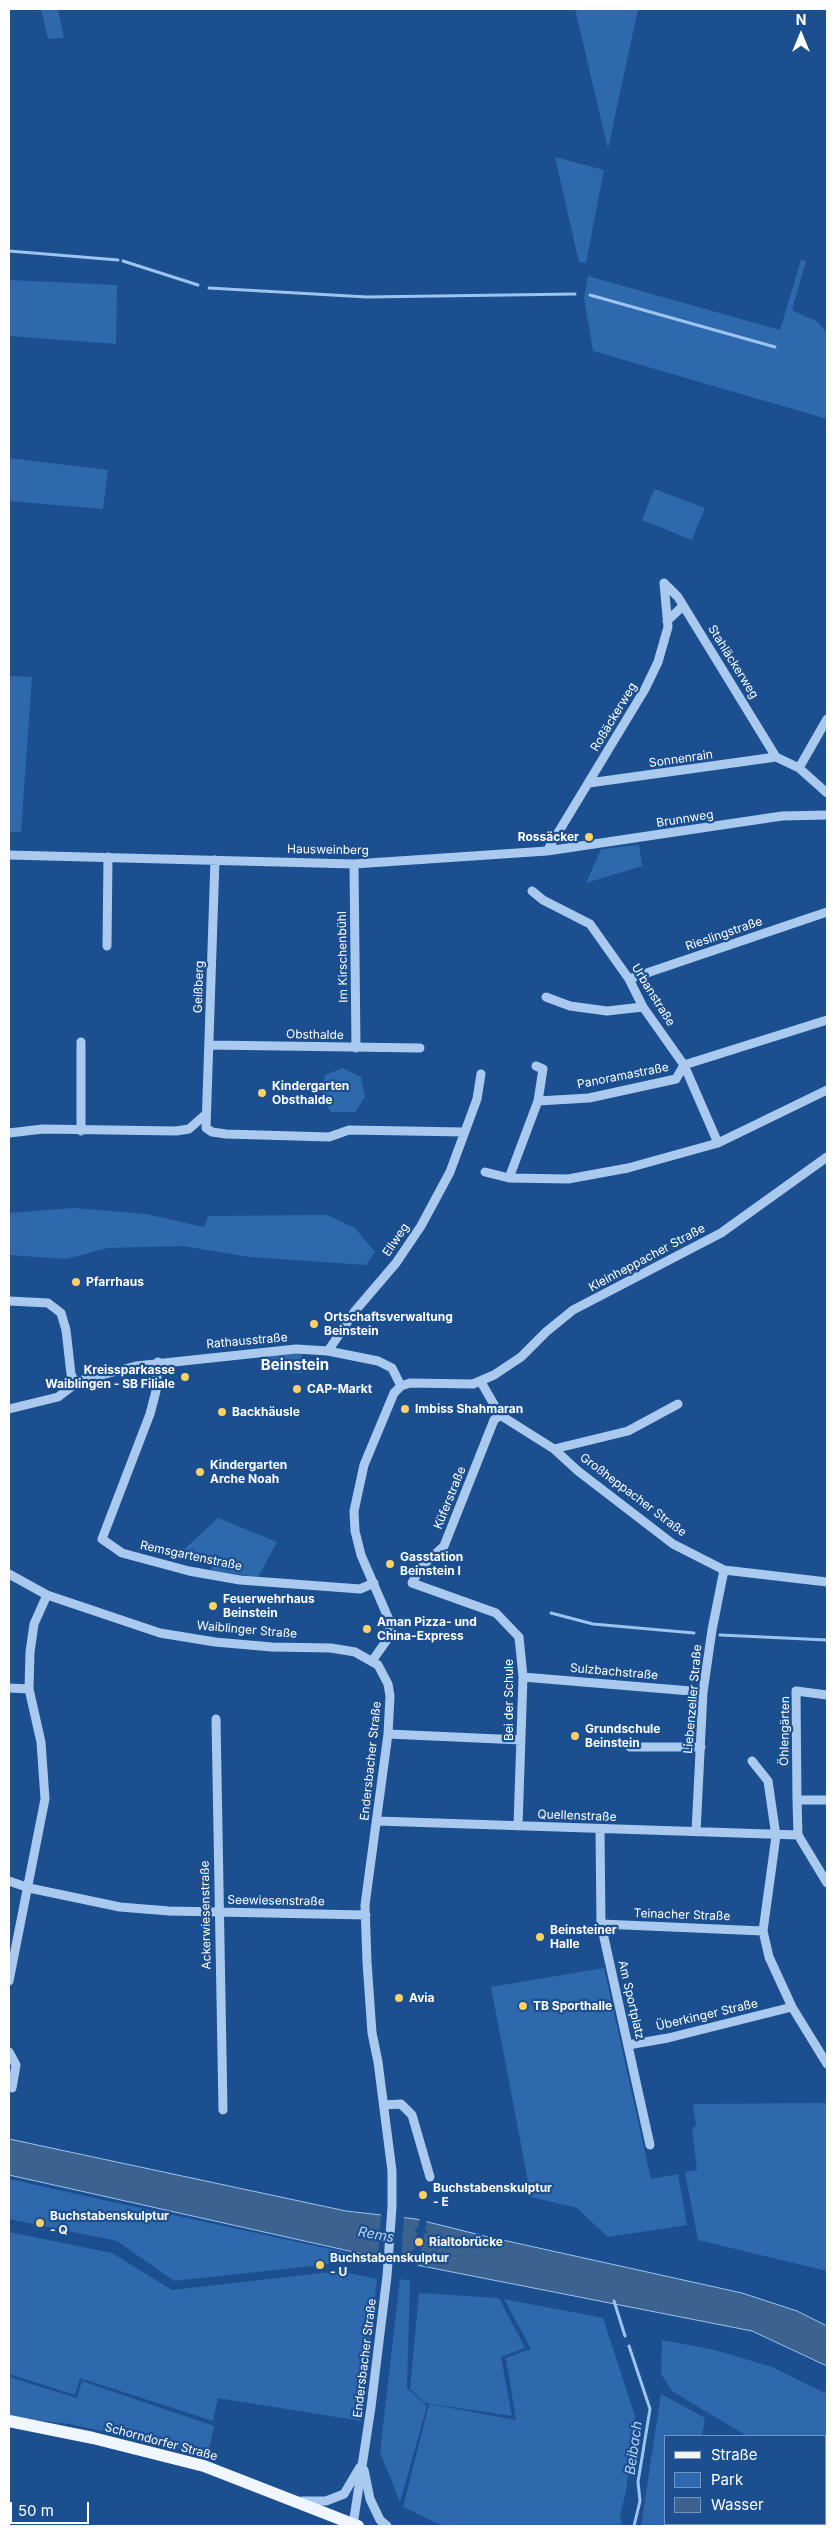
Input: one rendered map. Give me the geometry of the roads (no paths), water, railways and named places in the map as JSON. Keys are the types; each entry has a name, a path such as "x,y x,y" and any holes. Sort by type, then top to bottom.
{"main road":[{"name":"Schorndorfer Straße","path":"9,2421 94,2438 204,2466 355,2525"}],"street":[{"name":"Stahläckerweg","path":"664,583 684,606 776,757"},
{"name":"Roßäckerweg","path":"547,851 646,689 658,662 667,621 664,583"},
{"path":"667,621 684,606"},
{"path":"799,768 827,719"},
{"path":"776,757 799,768 827,793"},
{"name":"Sonnenrain","path":"589,783 776,757"},
{"name":"Brunnweg","path":"547,851 782,816 827,815"},
{"name":"Hausweinberg","path":"9,855 108,856 354,864 547,851"},
{"path":"107,946 108,856"},
{"name":"Geißberg","path":"206,1114 215,860"},
{"name":"Im Kirschenbühl","path":"354,864 356,1048"},
{"name":"Urbanstraße","path":"532,891 543,900 590,924 629,979 643,1007 684,1065 718,1142"},
{"name":"Rieslingstraße","path":"629,979 827,912"},
{"path":"546,996 570,1006 607,1011 643,1007"},
{"name":"Panoramastraße","path":"538,1101 589,1098 676,1079 684,1065 827,1020"},
{"path":"81,1042 81,1131"},
{"name":"Obsthalde","path":"209,1045 420,1048"},
{"path":"510,1178 538,1101 543,1069 536,1066"},
{"name":"Ellweg","path":"328,1351 355,1311 396,1263 421,1226 450,1172 477,1099 481,1074"},
{"path":"485,1172 510,1178 568,1179 628,1168 718,1142 827,1090"},
{"path":"9,1133 43,1129 176,1131 189,1129 206,1114"},
{"path":"206,1114 206,1128 212,1132 226,1134 329,1137 348,1130 464,1132"},
{"name":"Kleinheppacher Straße","path":"481,1382 521,1356 573,1310 721,1233 827,1157"},
{"path":"9,1301 48,1303 55,1306 61,1312 66,1330 71,1374 75,1383"},
{"name":"Rathausstraße","path":"9,1409 58,1397 75,1383 136,1366 158,1362 296,1349 357,1355 387,1364 394,1372 401,1386"},
{"name":"Remsgartenstraße","path":"158,1362 156,1391 150,1414 102,1539 122,1553 189,1571 240,1580 360,1589 374,1582"},
{"path":"372,1661 388,1637 390,1628 386,1609 357,1542 356,1502 364,1465 380,1422 389,1401 401,1386 417,1382 464,1385 481,1382"},
{"name":"Großheppacher Straße","path":"481,1382 500,1415 554,1449 586,1477 673,1544 724,1570 827,1582"},
{"path":"554,1449 628,1431 678,1404"},
{"name":"Küferstraße","path":"412,1583 421,1567 444,1546 494,1420 500,1415"},
{"name":"Liebenzeller Straße","path":"696,1832 703,1692 712,1630 724,1570"},
{"name":"Waiblinger Straße","path":"9,1574 47,1595 160,1633 216,1642 272,1647 331,1648 355,1652 372,1661"},
{"name":"Bei der Schule","path":"412,1583 496,1613 516,1632 522,1657 523,1677 518,1826"},
{"path":"9,1981 29,1888 45,1799 41,1742 29,1689 30,1652 34,1624 47,1595"},
{"name":"Endersbacher Straße","path":"355,2525 388,2276 392,2208 392,2171 384,2105 372,2033 366,1962 366,1916 376,1820 388,1734 390,1696 388,1684 382,1670 372,1661"},
{"name":"Sulzbachstraße","path":"523,1677 703,1692"},
{"path":"9,1688 29,1689"},
{"name":"Öhlengärten","path":"797,1800 796,1691 827,1695"},
{"name":"Ackerwiesenstraße","path":"216,1719 222,2110"},
{"path":"388,1734 521,1740"},
{"path":"630,1747 701,1747"},
{"path":"752,1761 768,1781 776,1836 763,1931 769,1957 792,2007 827,2064"},
{"path":"827,1800 797,1800 798,1836 827,1883"},
{"name":"Quellenstraße","path":"376,1820 798,1836"},
{"name":"Am Sportplatz","path":"600,1829 600,1924 650,2146"},
{"name":"Seewiesenstraße","path":"9,1881 29,1888 120,1907 366,1916"},
{"name":"Teinacher Straße","path":"600,1924 763,1931"},
{"name":"Überkinger Straße","path":"628,2044 668,2038 792,2007"},
{"path":"9,2052 16,2065 12,2088 9,2087"},
{"path":"384,2105 401,2104 412,2115 430,2177"},
{"path":"293,2501 326,2501 344,2494 363,2463"},
{"path":"363,2463 370,2499 380,2520 387,2526"}],"water":[{"name":"Rems","path":"9,2139 346,2211 416,2219 742,2293 797,2311 827,2326 827,2366 752,2331 376,2257 9,2175"}],"waterway":[{"path":"9,251 118,260"},
{"path":"123,261 198,285"},
{"path":"209,288 367,297 575,294"},
{"path":"590,295 775,347"},
{"path":"551,1613 593,1624 694,1633"},
{"path":"720,1635 827,1640"},
{"name":"Beibach","path":"614,2301 625,2336"},
{"name":"Beibach","path":"629,2346 650,2409 638,2482 640,2501 634,2526"}],"place":[{"name":"Rossäcker","path":"589,837"},
{"name":"Kindergarten Obsthalde","path":"262,1093"},
{"name":"Pfarrhaus","path":"76,1282"},
{"name":"Ortschaftsverwaltung Beinstein","path":"314,1324"},
{"name":"Kreissparkasse Waiblingen - SB Filiale","path":"185,1377"},
{"name":"CAP-Markt","path":"297,1389"},
{"name":"Imbiss Shahmaran","path":"405,1409"},
{"name":"Backhäusle","path":"222,1412"},
{"name":"Kindergarten Arche Noah","path":"200,1472"},
{"name":"Gasstation Beinstein I","path":"390,1564"},
{"name":"Feuerwehrhaus Beinstein","path":"213,1606"},
{"name":"Aman Pizza- und China-Express","path":"367,1629"},
{"name":"Grundschule Beinstein","path":"575,1736"},
{"name":"Beinsteiner Halle","path":"540,1937"},
{"name":"Avia","path":"399,1998"},
{"name":"TB Sporthalle","path":"523,2006"},
{"name":"Buchstabenskulptur - E","path":"423,2195"},
{"name":"Buchstabenskulptur - Q","path":"40,2223"},
{"name":"Rialtobrücke","path":"419,2242"},
{"name":"Buchstabenskulptur - U","path":"320,2265"}],"district":[{"name":"Beinstein","path":"295,1365"}]}
